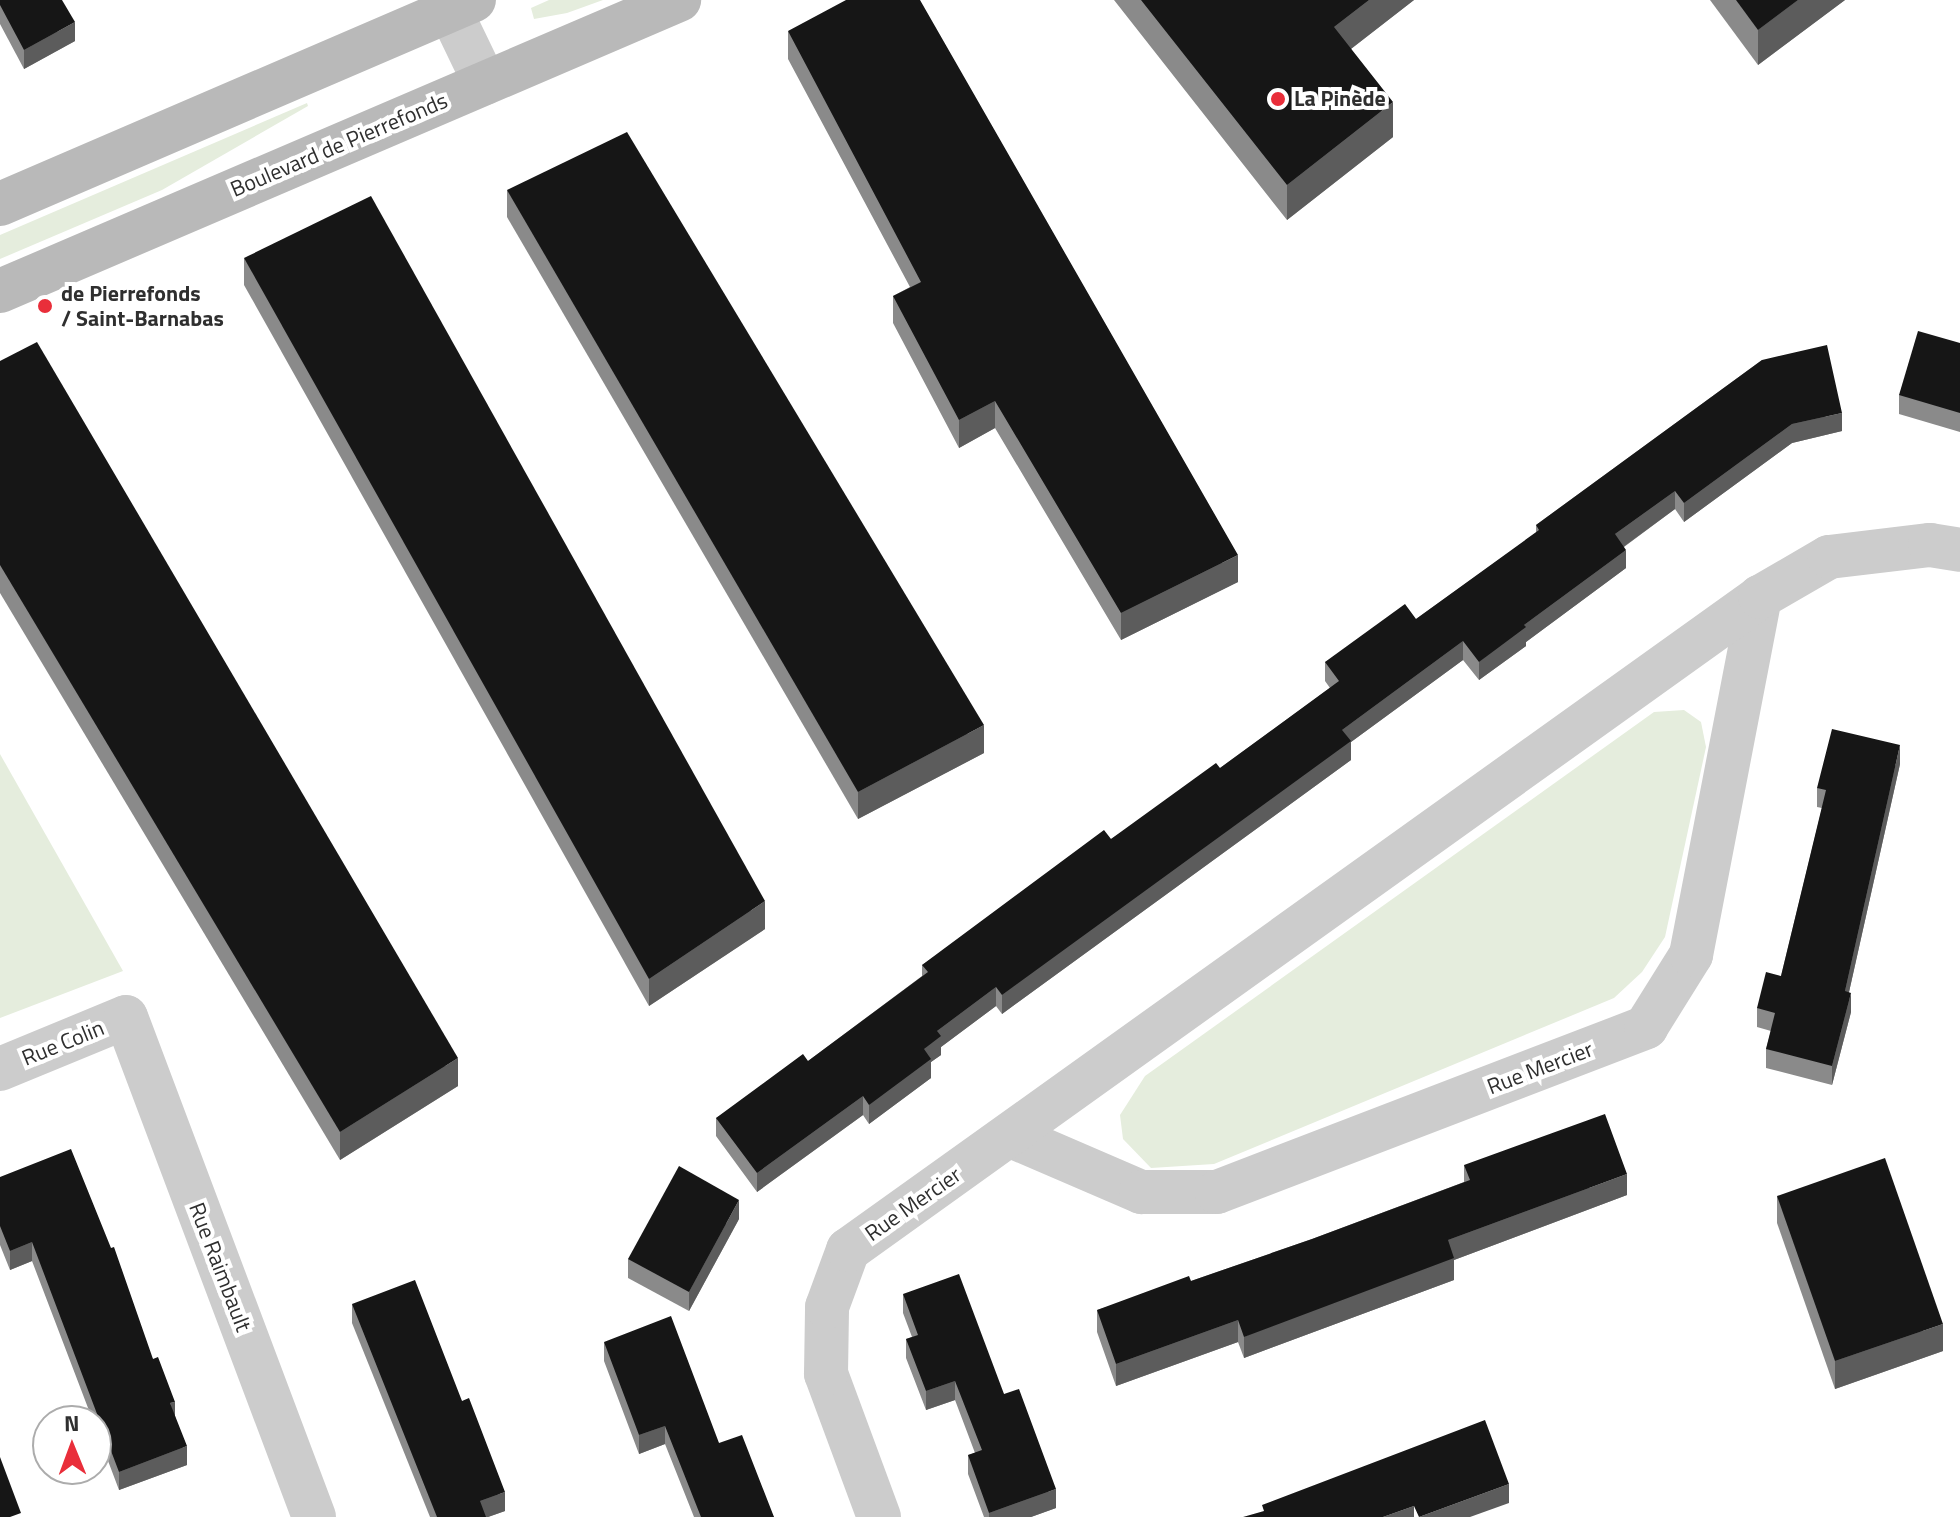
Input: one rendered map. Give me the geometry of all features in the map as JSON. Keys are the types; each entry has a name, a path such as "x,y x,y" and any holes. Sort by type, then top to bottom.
{"main road":[{"name":"Boulevard de Pierrefonds","path":"0,291 679,0"},
{"path":"0,204 456,3"}],"street":[{"path":"456,3 485,83"},
{"name":"Rue Mercier","path":"879,1517 826,1374 827,1307 848,1250 1760,597 1829,557 1930,545 1960,550"},
{"name":"Rue Mercier","path":"1011,1136 1141,1192 1217,1192 1646,1027 1691,955 1760,597"},
{"name":"Rue Colin","path":"0,1069 126,1017"},
{"name":"Rue Raimbault","path":"126,1017 314,1517"}],"green space":[{"path":"549,0 603,0 567,13 534,19 531,8"},
{"path":"307,103 308,106 162,190 0,259 0,235"},
{"path":"1684,710 1701,722 1706,747 1665,937 1642,972 1614,998 1214,1164 1151,1168 1123,1139 1120,1115 1145,1076 1654,712"},
{"path":"0,754 123,971 0,1018"}],"building":[{"path":"0,0 62,0 75,22 24,50"},
{"path":"846,0 920,0 1238,555 1121,613 995,401 959,420 893,296 921,282 788,31"},
{"name":"La Pinède","path":"1141,0 1369,0 1334,27 1393,102 1287,185"},
{"path":"1736,0 1798,0 1758,30"},
{"path":"627,132 984,725 858,792 507,190"},
{"path":"371,196 765,901 649,979 244,258"},
{"path":"1918,331 1960,343 1960,413 1899,395"},
{"path":"37,342 458,1058 340,1132 0,565 0,361"},
{"path":"1827,345 1842,413 1792,424 1684,503 1675,491 1615,534 1626,550 1479,662 1463,641 1342,730 1351,741 1002,995 996,987 937,1031 941,1036 924,1049 931,1059 869,1105 863,1096 757,1173 716,1118 803,1054 808,1061 928,972 922,965 1104,830 1111,839 1216,763 1220,768 1339,681 1325,662 1405,604 1416,619 1539,530 1536,525 1762,360"},
{"path":"1832,729 1900,745 1845,991 1851,993 1832,1066 1766,1049 1775,1013 1757,1008 1766,972 1781,976 1826,790 1817,788"},
{"path":"1605,1114 1627,1174 1448,1240 1454,1258 1244,1337 1238,1320 1116,1364 1097,1310 1189,1276 1191,1281 1312,1239 1470,1180 1464,1165"},
{"path":"71,1149 111,1248 114,1247 153,1359 158,1357 175,1402 170,1403 187,1446 119,1472 112,1453 112,1405 94,1405 32,1242 10,1251 0,1226 0,1177"},
{"path":"1885,1158 1943,1324 1835,1361 1777,1196"},
{"path":"679,1166 739,1200 689,1292 628,1259"},
{"path":"959,1274 1004,1394 1019,1389 1056,1489 989,1513 968,1455 982,1450 955,1381 926,1391 906,1339 918,1335 903,1294"},
{"path":"415,1280 462,1401 469,1398 505,1492 480,1501 486,1517 437,1517 352,1304"},
{"path":"671,1316 719,1443 742,1435 774,1517 701,1517 665,1426 639,1435 604,1342"},
{"path":"1485,1420 1509,1484 1419,1517 1414,1506 1383,1517 1243,1517 1264,1511 1262,1505"},
{"path":"0,1457 21,1513 10,1517 0,1517"}],"place":[{"name":"La Pinède","path":"1278,99"},
{"name":"de Pierrefonds / Saint-Barnabas","path":"45,306"}]}
